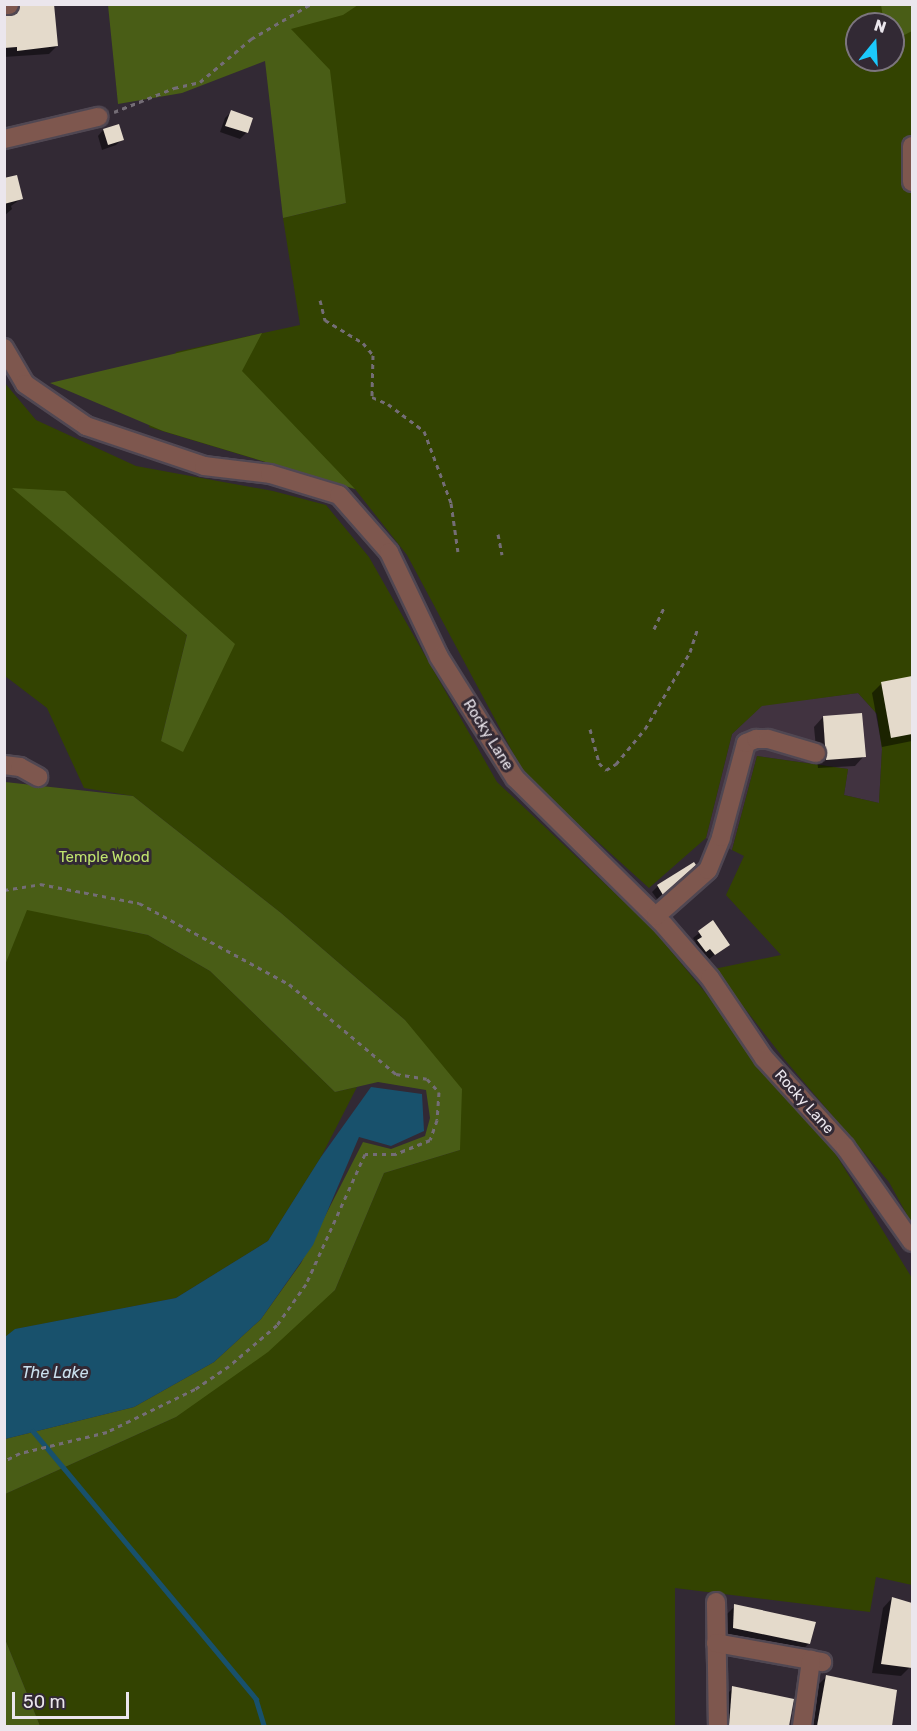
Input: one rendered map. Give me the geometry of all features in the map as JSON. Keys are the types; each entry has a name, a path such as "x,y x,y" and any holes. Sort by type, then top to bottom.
{"street":[{"path":"4,139 98,117"},
{"path":"912,146 912,182"},
{"name":"Rocky Lane","path":"4,348 25,384 86,426 204,466 270,474 339,495 389,552 439,657 515,778 656,916 710,978 764,1058 845,1147 912,1242"},
{"path":"656,916 708,870 721,837 746,743 756,739 768,739 816,753"},
{"path":"4,765 20,767 38,777"},
{"path":"716,1602 718,1726"},
{"path":"716,1643 817,1661 801,1726"}],"path":[{"path":"98,117 174,88 201,82 251,39 310,4"},
{"path":"320,300 325,320 363,343 373,355 372,397 388,404 424,431 451,503 458,552"},
{"path":"498,534 502,555"},
{"path":"654,629 664,608"},
{"path":"590,729 598,762 606,770 616,764 645,729 690,652 698,627"},
{"path":"4,890 40,884 139,903 289,984 396,1074 427,1079 439,1092 437,1120 430,1140 395,1154 365,1154 306,1284 277,1325 230,1366 195,1389 107,1432 20,1453 4,1461"}],"shaded area":[{"path":"858,693 877,714 882,749 879,803 844,795 848,769 757,756 732,850 706,838 732,734 762,705"}],"green space":[{"path":"108,5 358,5 343,15 291,29 330,70 346,203 283,218 265,61 182,93 118,104"},
{"path":"296,5 912,5 912,1224 889,1182 785,1060 714,969 781,955 726,895 744,856 732,850 757,756 848,769 844,795 879,803 882,749 877,714 858,693 762,706 732,734 706,838 649,888 526,777 407,555 355,489 149,427 176,352 300,325 283,218 346,203 290,28"},
{"path":"881,5 912,5 912,31 905,35 905,12 882,12"},
{"path":"262,333 242,371 355,489 163,431 50,383"},
{"path":"4,382 36,420 136,466 273,491 326,505 369,557 497,782 652,928 827,1140 912,1278 912,1585 876,1577 870,1612 675,1588 675,1726 40,1726 5,1639 5,1494 176,1417 335,1290 384,1173 460,1150 405,1020 281,913 133,796 84,788 47,708 5,676","holes":["13,488 234,644 161,741 187,635"]},
{"path":"12,488 65,491 235,644 183,752 161,741 187,635"},
{"name":"Temple Wood","path":"5,782 133,796 281,913 405,1020 462,1089 460,1150 384,1173 335,1290 268,1352 176,1417 5,1494 5,1439 134,1407 214,1362 261,1319 301,1263 363,1142 391,1149 425,1136 430,1118 426,1090 378,1082 335,1092 210,971 148,935 27,910 5,965"},
{"path":"26,909 148,935 210,971 335,1092 357,1087 321,1157 268,1241 176,1298 16,1329 5,1337 5,965"},
{"path":"5,1639 40,1726 5,1726"}],"water":[{"name":"The Lake","path":"371,1087 422,1094 424,1131 391,1146 359,1137 313,1245 261,1319 214,1362 134,1407 5,1439 5,1337 15,1329 176,1298 268,1241 321,1157"}],"building":[{"path":"20,4 54,4 58,46 17,51 17,47 4,48 4,16 15,14"},
{"path":"231,110 253,118 248,133 225,126"},
{"path":"119,124 124,140 108,145 103,129"},
{"path":"17,175 23,199 4,204 4,178"},
{"path":"912,676 912,734 891,738 881,682"},
{"path":"862,713 866,757 826,760 823,716"},
{"path":"694,862 696,865 663,895 657,885"},
{"path":"713,920 730,945 715,955 710,949 706,952 697,940 702,937 698,931"},
{"path":"892,1597 912,1603 912,1668 881,1664"},
{"path":"734,1604 816,1622 810,1644 733,1628"},
{"path":"826,1675 897,1690 892,1726 817,1726"},
{"path":"732,1686 794,1699 789,1726 729,1726"}],"waterway":[{"path":"33,1431 256,1699 264,1726"}]}
